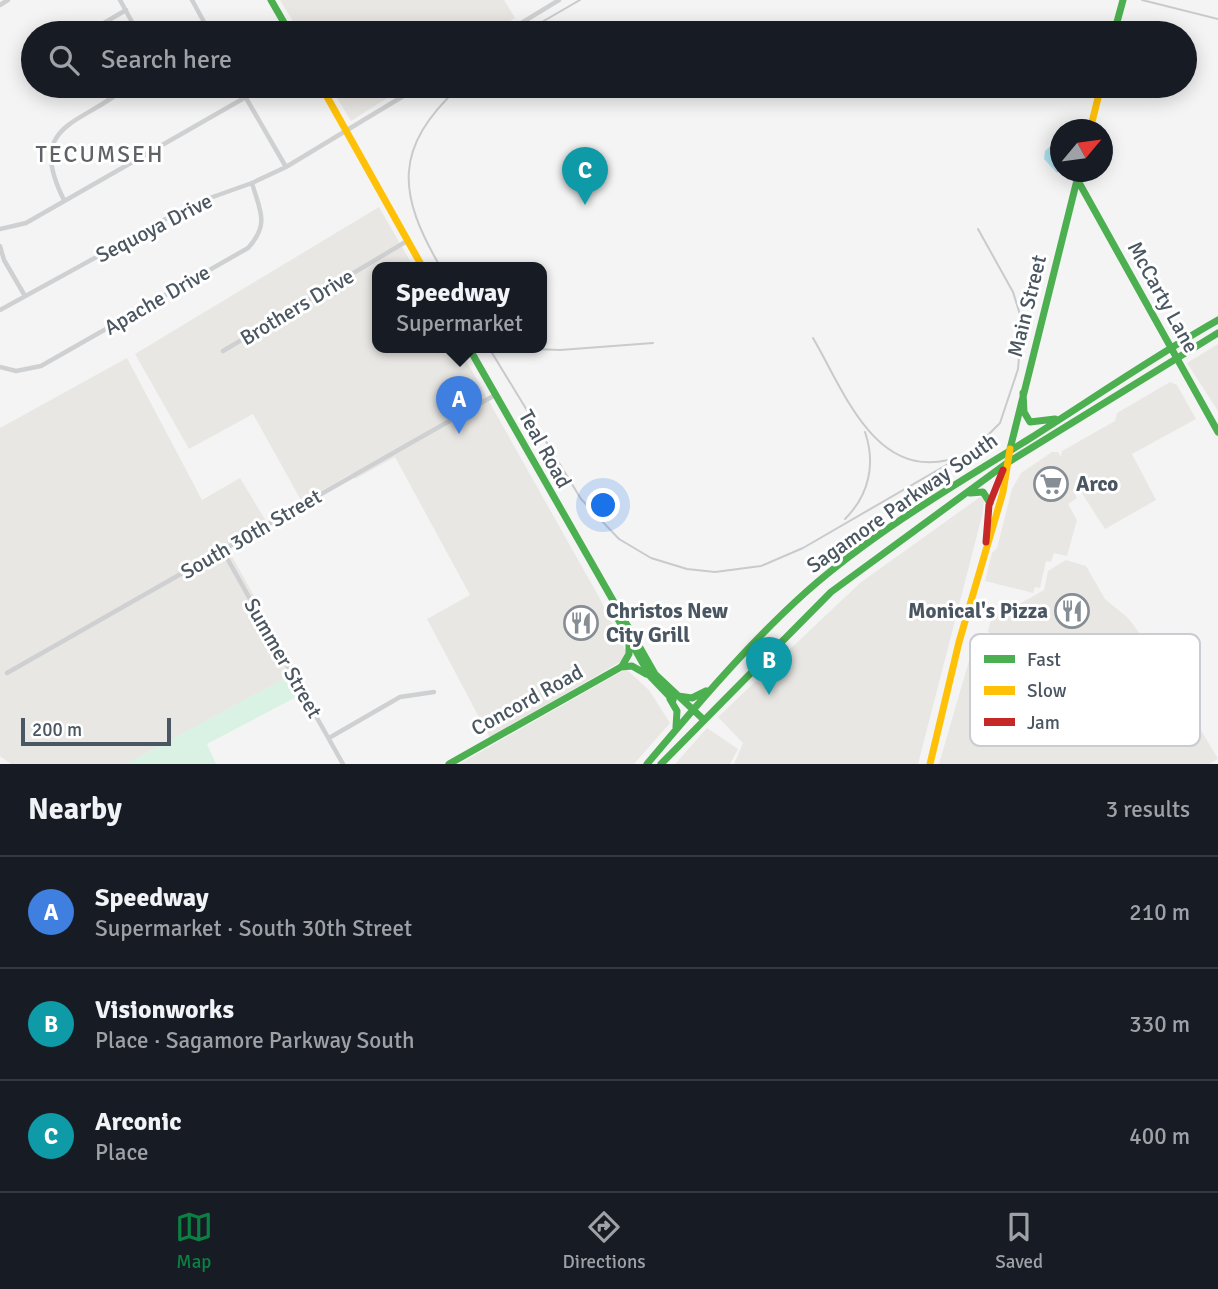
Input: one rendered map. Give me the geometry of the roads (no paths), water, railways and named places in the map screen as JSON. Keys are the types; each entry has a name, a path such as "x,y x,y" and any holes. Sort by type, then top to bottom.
{"main road":[{"path":"271,0 283,21"},
{"path":"1117,21 1123,0"},
{"path":"328,98 420,262"},
{"path":"1093,119 1098,98"},
{"name":"Main Street","path":"1007,463 1076,182"},
{"name":"McCarty Lane","path":"1082,182 1218,432"},
{"name":"Sagamore Parkway South","path":"647,764 692,709 805,593 868,543 1056,419 1218,320"},
{"name":"Sagamore Parkway South","path":"661,764 831,592 1007,463 1218,334"},
{"name":"Teal Road","path":"471,353 612,603 668,694"},
{"path":"1023,393 1024,412 1030,422 1056,419"},
{"path":"986,542 985,531 996,483 1007,463"},
{"path":"930,764 986,542 995,523 1007,463"},
{"path":"962,496 980,491 988,497 990,506"},
{"name":"Teal Road","path":"612,603 650,677 668,694 703,719"},
{"path":"628,638 629,654 621,667 638,668 650,677"},
{"name":"Concord Road","path":"449,764 621,667"},
{"path":"668,694 692,698 718,682"},
{"path":"668,694 677,711 674,731"}],"street":[{"path":"0,5 8,0"},
{"path":"120,0 131,21"},
{"path":"192,0 203,21"},
{"path":"525,21 559,0"},
{"path":"106,21 125,10"},
{"path":"64,200 53,179 51,154 60,131 72,119 107,98"},
{"path":"0,229 26,223 244,98"},
{"path":"247,98 286,167"},
{"name":"Sequoya Drive","path":"0,310 193,204 252,183 286,167 401,98"},
{"name":"Apache Drive","path":"0,368 16,371 41,366 248,248 262,229 263,219 252,183"},
{"name":"Brothers Drive","path":"223,351 408,240"},
{"path":"0,246 4,260 25,296"},
{"name":"South 30th Street","path":"7,673 495,395"},
{"name":"Summer Street","path":"223,551 343,764"},
{"path":"329,738 400,697 434,692"}],"water":[{"path":"1050,147 1050,165 1044,159 1045,151"}],"railway":[{"path":"544,21 580,0"},
{"path":"1142,0 1218,19"},
{"path":"438,262 416,217 410,194 409,172 413,151 423,130 449,98"},
{"path":"492,353 581,499 619,539 651,558 687,569 715,572 761,566 803,548 974,449 1000,423 1018,369 1022,321 1013,292 978,229"},
{"path":"813,338 849,404 881,443 900,456 922,462 948,460"},
{"path":"547,350 653,343"},
{"path":"845,519 860,500 868,478 870,456 865,432"}],"place":[{"name":"Arconic","path":"585,205"},
{"name":"Speedway","path":"459,434"},
{"name":"Arco","path":"1051,484"},
{"name":"Monical's Pizza","path":"1072,611"},
{"name":"Christos New City Grill","path":"581,623"},
{"name":"Visionworks","path":"769,695"}],"district":[{"name":"TECUMSEH","path":"100,154"}]}
